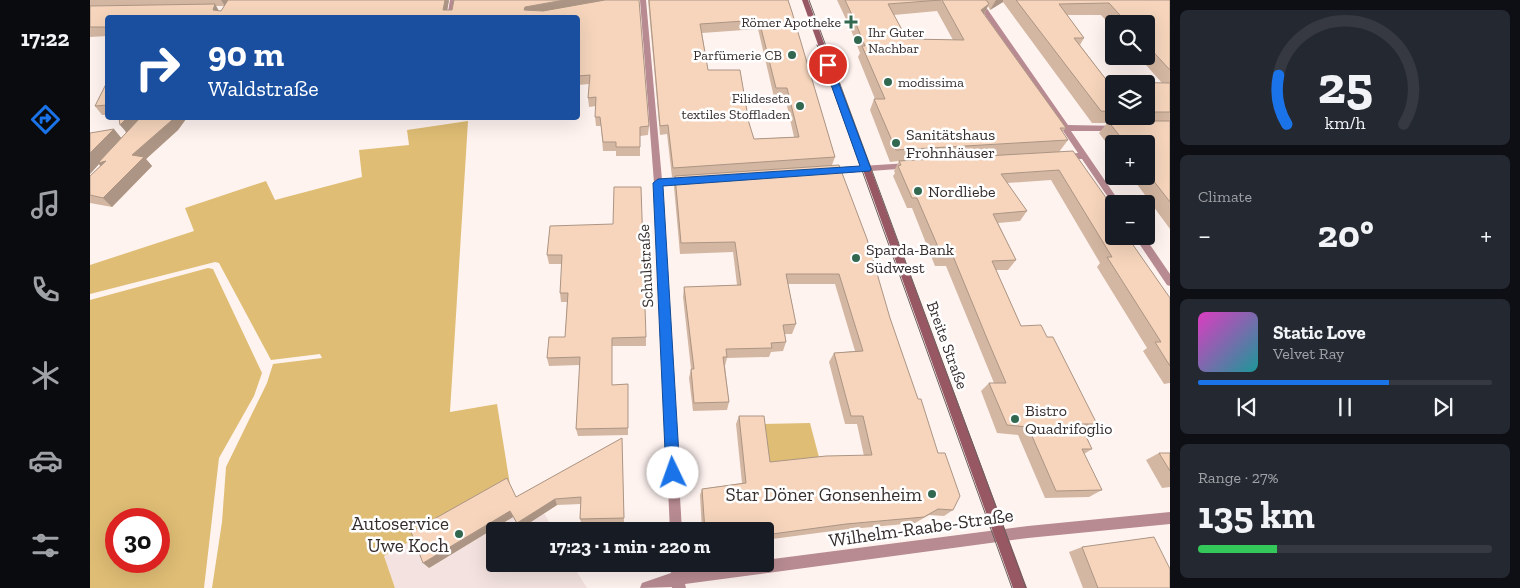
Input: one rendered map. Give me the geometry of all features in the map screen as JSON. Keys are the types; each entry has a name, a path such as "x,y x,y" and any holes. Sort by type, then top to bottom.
{"main road":[{"name":"Breite Straße","path":"805,0 1020,588"}],"street":[{"path":"450,15 453,0"},
{"name":"Schulstraße","path":"643,0 658,183 676,522"},
{"path":"978,0 1111,195"},
{"path":"1067,128 1123,128"},
{"path":"1056,157 1085,156"},
{"path":"815,172 915,165"},
{"path":"658,183 696,180"},
{"path":"1145,245 1170,282"},
{"name":"Wilhelm-Raabe-Straße","path":"678,583 1000,536 1170,518"},
{"path":"647,588 678,583"}],"shaded area":[{"path":"468,121 450,412 497,404 510,485 384,556 395,588 212,588 222,522 226,467 267,383 273,364 322,358 320,354 271,360 219,263 215,262 90,294 90,265 194,231 185,208 266,181 275,200 362,177 359,150 409,145 407,130"},
{"path":"208,268 213,269 262,373 254,396 219,458 204,588 90,588 90,300"},
{"path":"810,423 820,461 766,469 761,424"},
{"name":"Autoservice Uwe Koch","path":"510,485 519,503 534,495 549,522 486,522 486,572 577,572 587,588 395,588 384,556"}],"building":[{"path":"228,0 445,0 443,10 452,10 454,0 564,0 525,7 524,10 543,11 605,0 639,0 649,126 640,127 640,147 616,147 616,142 603,142 600,117 595,117 596,97 588,98 590,75 580,76 580,15 105,15 105,27 90,27 90,6 215,4 213,10 221,11"},
{"path":"649,0 788,0 835,157 673,168 668,125 660,126","holes":["759,20 776,88 787,88 799,137 754,139 749,123 740,70 708,70 700,24"]},
{"path":"845,0 941,0 888,4 907,39 964,40 942,0 986,0 989,4 981,10 1066,128 1060,128 1068,140 896,150 874,99 885,99"},
{"path":"1016,0 1170,0 1170,70 1155,54 1155,15 1120,15 1109,3 1059,4 1084,38 1074,38 1105,78 1105,111 1101,111"},
{"path":"1155,83 1170,83 1170,112 1155,112"},
{"path":"105,86 105,105 95,106"},
{"path":"138,120 172,120 132,155 144,157 103,198 90,195 90,176 106,161 98,163"},
{"path":"1155,121 1170,121 1170,202 1155,183 1155,135 1119,135 1111,125 1155,125"},
{"path":"114,129 90,153 90,133"},
{"path":"1073,151 1105,196 1105,245 1133,245 1170,298 1170,366 1155,342 1161,342 1107,257 1112,257 1059,170 1001,174 1027,211 993,214 1016,260 992,261 1021,326 1041,325 1047,337 1053,337 1097,424 1080,424 1092,449 1082,449 1102,490 1056,491 1028,427 1007,425 989,383 1006,383 953,256 942,256 917,198 912,198 898,166 901,165 899,161"},
{"path":"839,165 867,239 890,318 918,399 921,399 938,453 945,453 960,496 953,510 938,509 924,517 846,524 774,534 774,522 704,522 702,489 746,483 739,416 764,416 770,462 826,456 872,455 863,416 851,416 834,353 863,351 839,274 786,274 796,324 783,325 786,342 771,343 772,348 726,349 727,357 723,357 729,402 694,403 691,369 694,369 684,287 741,285 735,242 681,243 675,176"},
{"path":"614,187 641,187 646,337 612,338 612,385 628,384 628,428 576,429 580,357 547,358 549,337 565,337 568,293 560,293 562,255 547,255 550,226 613,224"},
{"path":"622,438 624,518 580,519 581,497 555,499 519,522 516,522 510,511 492,522 486,522 486,525 423,563 411,532 507,478 516,497"},
{"path":"1159,453 1170,453 1170,471"},
{"path":"1154,537 1170,569 1170,588 1098,588 1082,547"}],"tram line":[{"path":"809,0 1026,588"},
{"path":"817,45 1012,588"}],"place":[{"name":"Römer Apotheke","path":"851,22"},
{"name":"Ihr Guter Nachbar","path":"858,40"},
{"name":"Parfümerie CB","path":"792,55"},
{"name":"modissima","path":"888,82"},
{"name":"Filideseta textiles Stoffladen","path":"800,106"},
{"name":"Sanitätshaus Frohnhäuser","path":"896,143"},
{"name":"Nordliebe","path":"918,191"},
{"name":"Sparda-Bank Südwest","path":"856,258"},
{"name":"Bistro Quadrifoglio","path":"1015,419"},
{"name":"Star Döner Gonsenheim","path":"932,494"},
{"name":"Autoservice Uwe Koch","path":"459,534"}],"route":[{"path":"673,473 658,183 866,169 828,65"}]}
